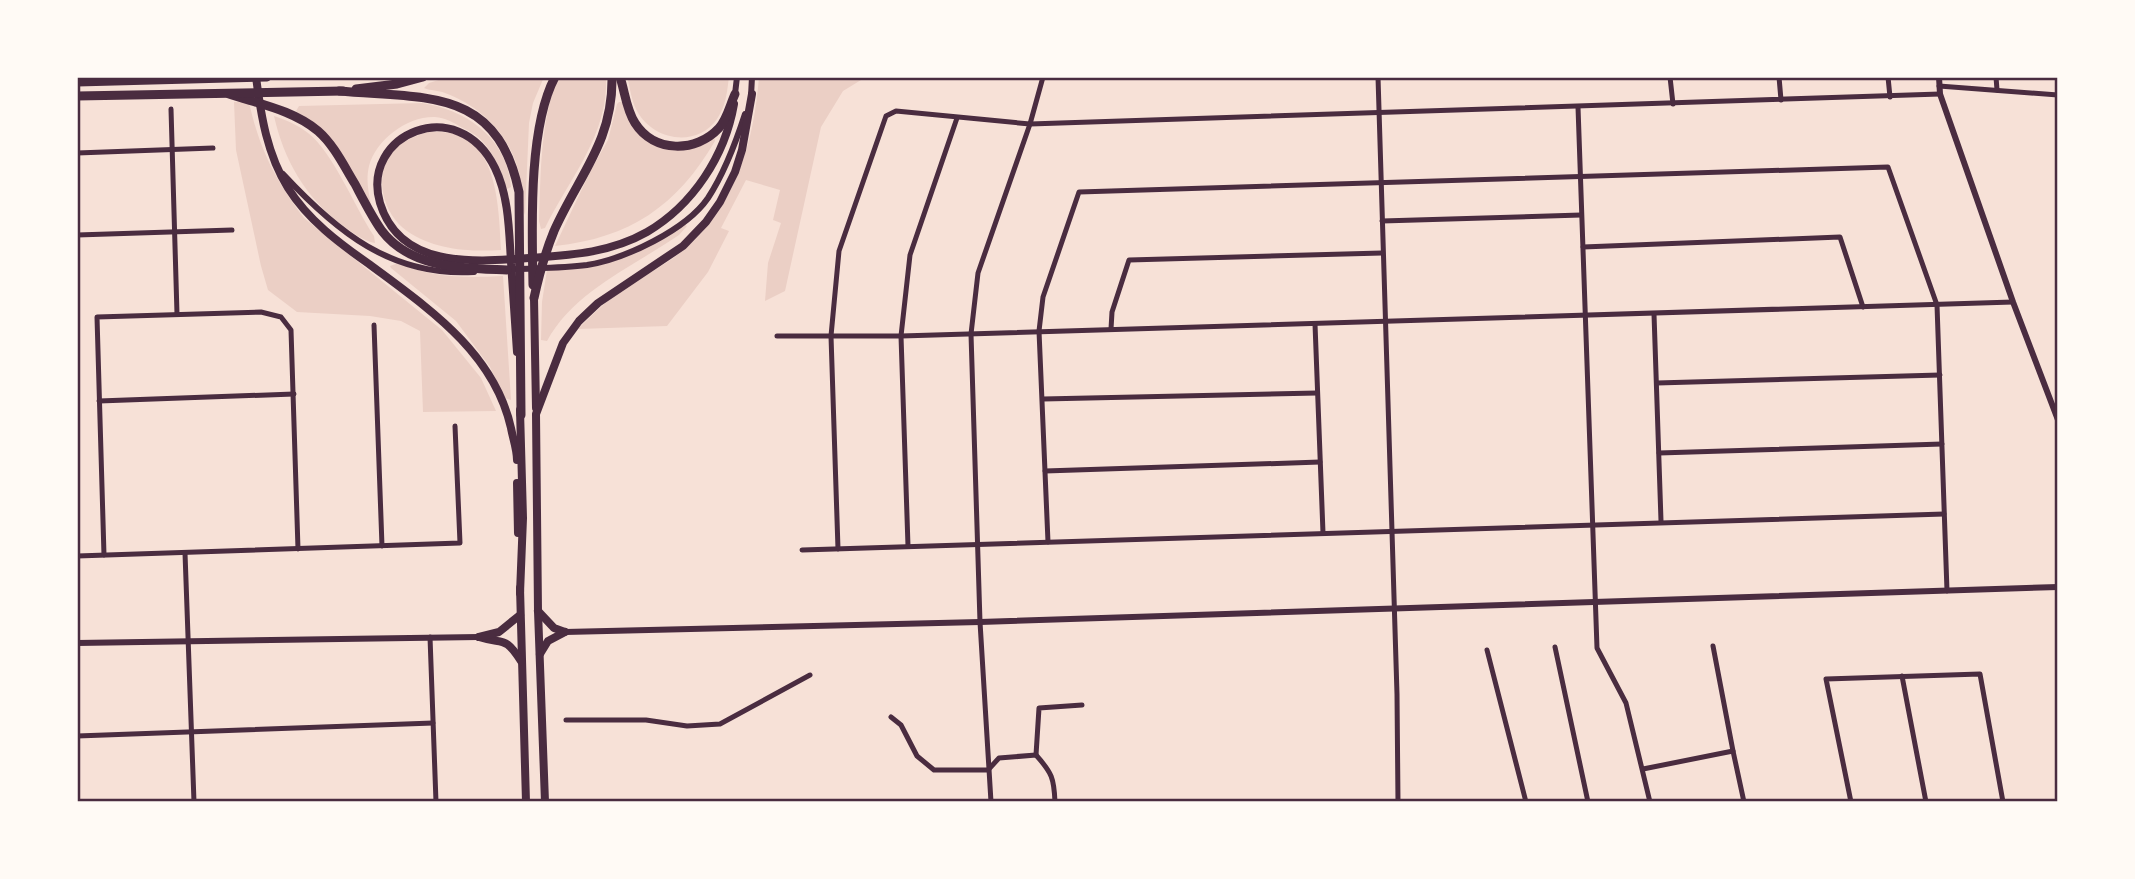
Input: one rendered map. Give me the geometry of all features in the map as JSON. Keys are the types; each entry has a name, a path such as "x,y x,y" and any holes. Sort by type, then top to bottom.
{"highway":[{"path":"140,81 169,77"},
{"path":"256,77 268,145 290,190 327,232 447,326 473,352 493,378 509,418 517,454 526,802"},
{"path":"77,82 267,77"},
{"path":"339,92 397,84 424,77"},
{"path":"545,802 538,611 533,229 537,135 543,107 555,77"},
{"path":"534,298 542,264 555,229 601,143 609,119 612,77"},
{"path":"620,77 635,123 648,136 669,146 694,145 708,139 720,127 735,94"},
{"path":"77,96 339,92 433,98 459,106 482,120 503,147 515,173 519,192 517,296 523,517 520,593"},
{"path":"229,94 304,120 320,133 340,157 383,232 402,249 418,258 445,266 507,270"},
{"path":"517,296 509,232 507,211 496,171 478,144 464,133 436,127 409,133 397,141 387,154 378,181 384,215 401,237 432,254 458,261 490,261 595,252 649,231 687,199 714,163 730,122 735,94"},
{"path":"536,414 559,353 579,321 598,303 683,246 706,222 720,202 735,172 742,150 752,94"},
{"path":"538,611 554,628 565,632"},
{"path":"479,637 499,632 520,615"},
{"path":"540,654 548,641 565,632"},
{"path":"479,637 510,644 522,661"}],"street":[{"path":"735,94 737,77"},
{"path":"277,168 342,231 375,252 402,263 434,271 457,273 587,265 635,251 674,230 706,200 731,155 752,94 752,77"},
{"path":"1378,77 1398,802"},
{"path":"1670,77 1673,104"},
{"path":"1779,77 1781,100"},
{"path":"1888,77 1890,97"},
{"path":"1939,77 1940,90 2012,302 2058,420"},
{"path":"1996,77 1997,89"},
{"path":"991,802 980,622 971,334 978,273 1043,80"},
{"path":"838,548 831,336 839,251 886,116 900,111 1030,124 1890,97 1940,90 1997,89 2058,95"},
{"path":"1578,107 1597,648 1626,703 1650,802"},
{"path":"171,109 177,314"},
{"path":"908,546 901,336 910,255 957,118"},
{"path":"77,153 214,148"},
{"path":"1048,542 1040,331 1043,297 1079,192 1888,167 1937,305 1947,591"},
{"path":"1382,220 1581,215"},
{"path":"77,235 232,230"},
{"path":"1583,247 1840,237 1863,307"},
{"path":"1111,329 1112,312 1129,260 1382,253"},
{"path":"777,336 901,336 2012,302"},
{"path":"104,555 97,317 177,314 261,312 281,317 291,330 299,549"},
{"path":"1654,314 1661,521"},
{"path":"1315,324 1323,533"},
{"path":"374,325 382,546"},
{"path":"1657,383 1940,374"},
{"path":"1043,399 1317,393"},
{"path":"100,401 294,394"},
{"path":"77,556 460,543 456,426"},
{"path":"1659,453 1942,444"},
{"path":"1045,471 1320,462"},
{"path":"802,550 1944,514"},
{"path":"185,553 194,802"},
{"path":"565,632 980,622 2058,587"},
{"path":"430,637 436,802"},
{"path":"77,643 479,637"},
{"path":"1713,646 1744,802"},
{"path":"1555,647 1588,802"},
{"path":"1488,650 1527,802"},
{"path":"1851,802 1826,679 1980,674 2003,802"},
{"path":"566,720 646,720 687,726 720,724 810,675"},
{"path":"1902,676 1926,802"},
{"path":"1055,802 1054,780 1036,755 1039,708 1082,705"},
{"path":"891,717 901,725 917,757 934,771 988,770 999,758 1036,755"},
{"path":"77,736 433,723"},
{"path":"1643,769 1733,751"}],"shaded area":[{"path":"448,77 544,77 533,103 529,123 525,215 515,159 501,134 482,114 470,106 445,93 424,88 429,83"},
{"path":"558,77 606,77 605,98 601,118 586,156 545,228 541,229 542,148 552,94"},
{"path":"627,77 729,77 724,104 717,119 698,134 674,137 652,128 643,120 634,105"},
{"path":"759,77 866,77 843,91 821,127 785,291 765,301 768,263 781,223 773,220 780,190 746,180 721,228 729,231 708,272 667,326 578,329 616,294 685,249 703,232 717,213 730,192 747,148"},
{"path":"234,102 249,102 269,163 304,218 442,330 481,378 496,411 423,412 420,331 401,321 370,316 297,312 268,290 236,150"},
{"path":"619,102 622,102 633,125 670,148 714,137 715,141 685,184 649,215 606,235 555,246 608,140"},
{"path":"422,103 454,112 482,129 502,154 511,187 507,189 504,186 494,157 478,137 446,119 424,118 394,131 378,147 368,171 371,204 368,204 345,163 296,111 299,106"},
{"path":"274,116 308,133 326,153 374,236 375,243 342,225 307,190 290,162"},
{"path":"427,132 446,132 461,136 476,147 485,159 498,205 501,250 477,251 440,246 407,231 392,215 383,194 383,171 387,160 401,144"},
{"path":"684,224 687,226 679,235 589,294 559,323 547,341 541,340 542,302 547,270 610,262 637,253"},
{"path":"398,263 424,272 449,276 503,276 511,400 505,398 490,367 456,321 391,268 390,266"}]}
